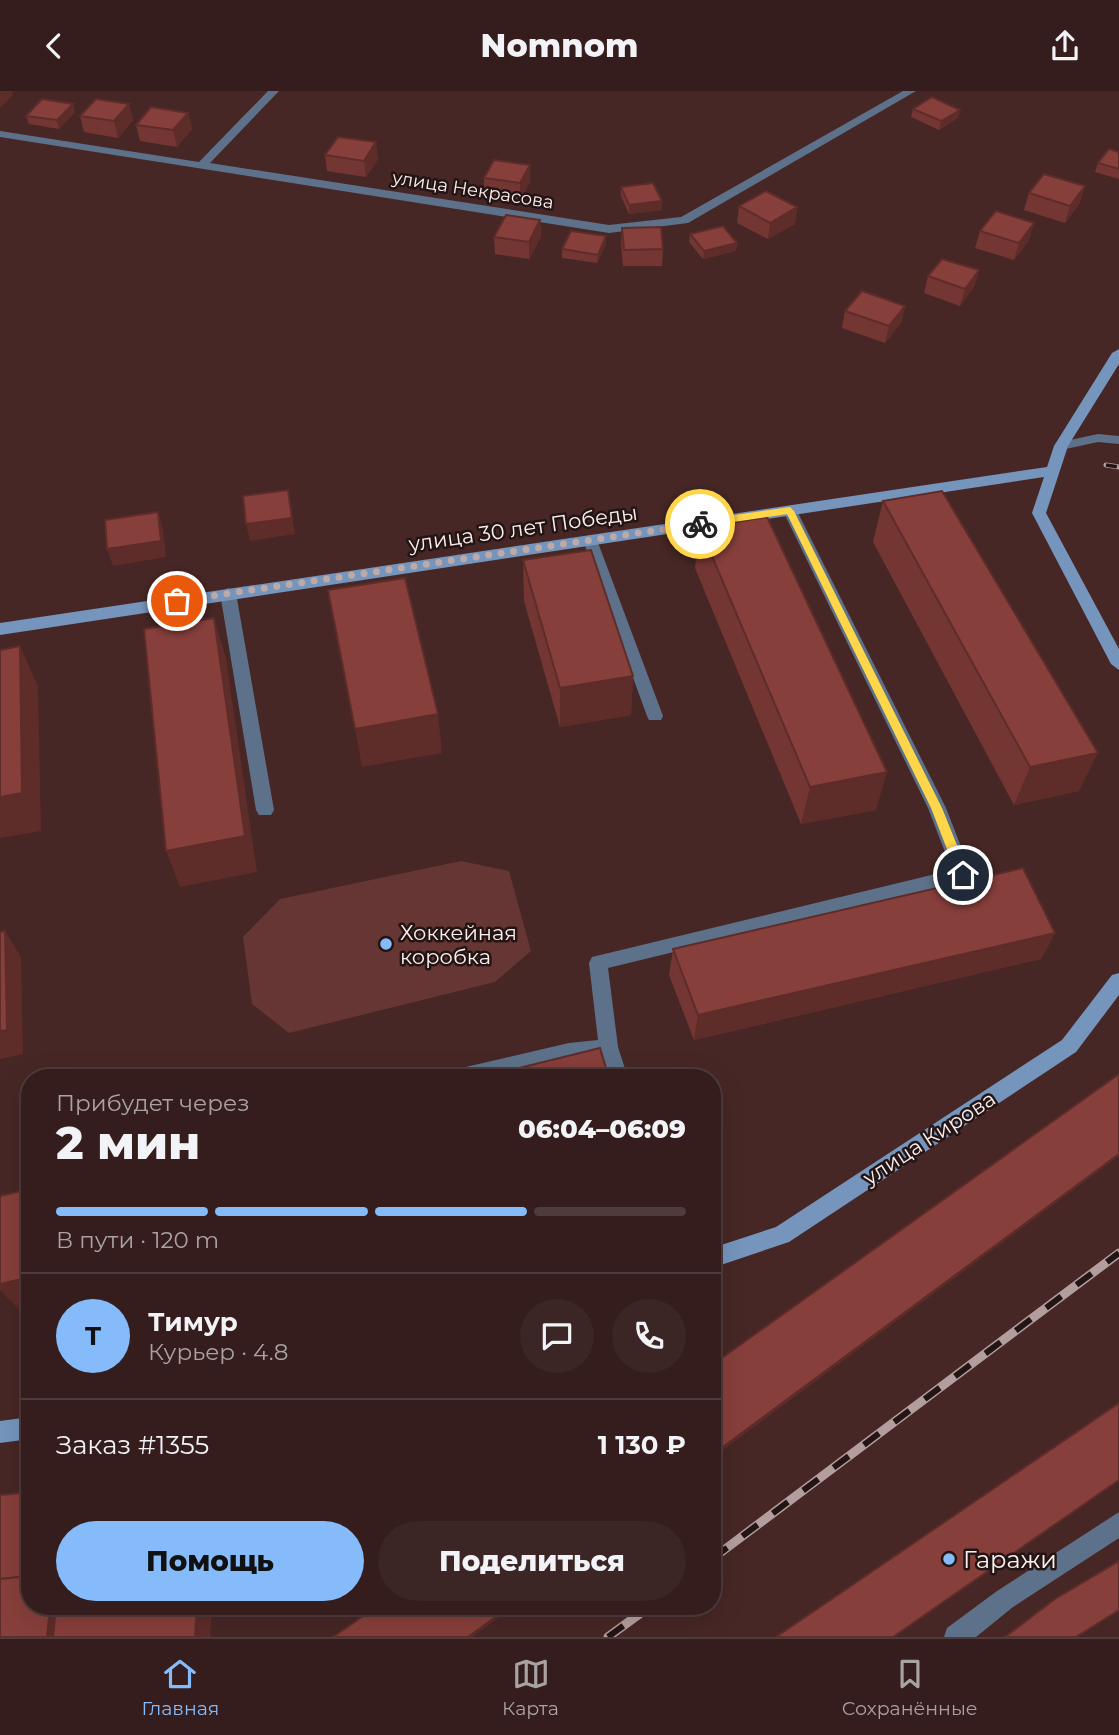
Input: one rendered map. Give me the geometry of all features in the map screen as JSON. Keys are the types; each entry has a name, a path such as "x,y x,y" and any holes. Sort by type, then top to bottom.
{"street":[{"path":"1119,352 1062,446 1040,513 1119,664"},
{"name":"улица 30 лет Победы","path":"0,629 1053,471"},
{"name":"улица Кирова","path":"721,1255 782,1235 1069,1046 1119,981"},
{"path":"0,1431 21,1429"}],"lane":[{"path":"202,165 274,91"},
{"name":"улица Некрасова","path":"0,134 609,229 684,220 902,93"},
{"path":"1062,446 1098,438 1119,440"},
{"path":"615,1069 608,1047 598,963 963,875 937,808 790,511"},
{"path":"590,540 655,716"},
{"path":"228,593 265,810"},
{"path":"496,1069 569,1052 608,1047"},
{"path":"956,1637 1005,1599 1119,1524"}],"shaded area":[{"name":"Хоккейная коробка","path":"461,861 509,871 531,951 495,982 289,1033 252,1004 243,937 280,899"}],"building":[{"path":"932,97 960,110 941,121 913,109"},
{"path":"42,99 73,104 57,120 26,116"},
{"path":"96,99 129,104 114,121 80,116"},
{"path":"151,107 188,113 173,130 136,125"},
{"path":"338,137 376,142 364,161 325,155"},
{"path":"1109,149 1119,152 1119,169 1098,163"},
{"path":"494,160 530,165 520,183 484,178"},
{"path":"1044,174 1085,186 1070,206 1029,193"},
{"path":"653,183 662,201 629,205 621,187"},
{"path":"766,191 797,207 770,223 739,206"},
{"path":"996,211 1034,223 1019,243 980,231"},
{"path":"506,215 540,220 529,242 494,237"},
{"path":"723,226 737,243 704,251 690,234"},
{"path":"661,227 663,249 624,250 622,228"},
{"path":"571,231 606,236 598,255 562,249"},
{"path":"942,259 979,270 965,289 928,276"},
{"path":"862,291 905,306 889,326 845,311"},
{"path":"288,490 292,518 246,524 243,496"},
{"path":"942,491 1098,753 1030,767 883,501"},
{"path":"158,512 161,541 107,549 105,520"},
{"path":"767,517 887,772 810,787 700,528"},
{"path":"591,550 633,676 560,688 523,560"},
{"path":"405,578 438,714 355,729 328,590"},
{"path":"214,618 245,836 166,851 144,629"},
{"path":"20,646 22,793 0,797 0,650"},
{"path":"1023,868 1055,933 698,1015 673,949"},
{"path":"5,931 7,1030 0,1031 0,932"},
{"path":"600,1048 606,1069 515,1069"},
{"path":"1119,1074 1119,1154 721,1448 721,1359"},
{"path":"21,1191 21,1279 0,1284 0,1196"},
{"name":"Гаражи","path":"1119,1403 1119,1480 893,1637 776,1637"},
{"path":"21,1493 21,1577 0,1579 0,1495"},
{"name":"Гаражи","path":"1119,1561 1119,1610 1076,1637 1005,1637 1055,1599"},
{"path":"21,1577 21,1615 49,1615 47,1637 0,1637 0,1579"},
{"path":"55,1615 196,1615 195,1637 53,1637"},
{"path":"365,1615 498,1615 468,1637 333,1637"}],"railway":[{"path":"1106,465 1119,467"},
{"path":"721,1552 1119,1253"},
{"path":"608,1637 638,1615"}],"way so far":[{"path":"177,601 700,524"}],"place":[{"name":"Хоккейная коробка","path":"386,944"},
{"name":"Гаражи","path":"949,1559"}],"route":[{"path":"700,524 790,511 937,808 963,875"}]}
